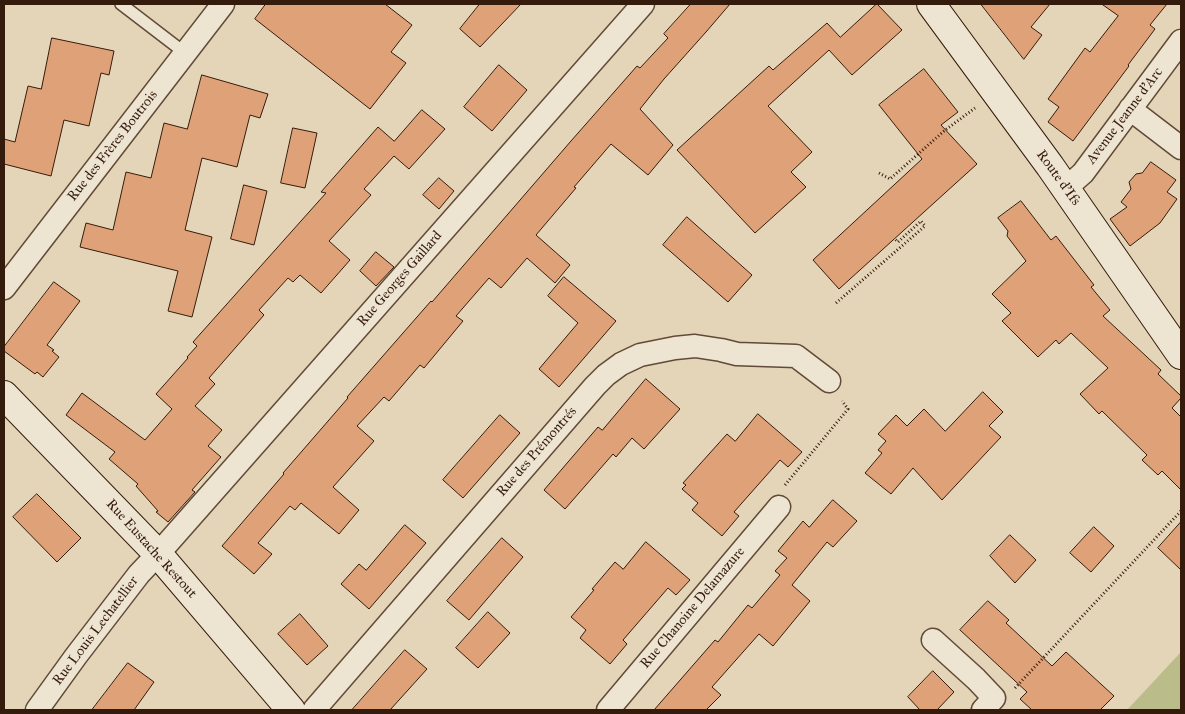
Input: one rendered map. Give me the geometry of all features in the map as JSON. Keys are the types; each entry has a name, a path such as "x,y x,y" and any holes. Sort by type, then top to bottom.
{"street":[{"name":"Rue des Frères Boutrois","path":"4,288 223,4"},
{"name":"Rue Georges Gaillard","path":"158,554 643,4"},
{"name":"Route d'Ifs","path":"931,4 1066,188 1181,355"},
{"name":"Avenue Jeanne d'Arc","path":"1066,188 1083,173 1181,40"},
{"path":"1130,109 1181,148"},
{"name":"Rue des Prémontrés","path":"314,710 594,386 606,374 621,364 640,355 655,351 695,346 737,354 796,356 829,381"},
{"name":"Rue Eustache Restout","path":"4,395 158,554 290,710"},
{"name":"Rue Chanoine Delamazure","path":"608,710 779,507"},
{"name":"Rue Louis Lechatellier","path":"37,710 138,574 158,554"},
{"path":"933,640 976,679 988,704"}],"lane":[{"path":"121,4 185,53"}],"path":[{"path":"879,173 890,179 944,131 996,92"},
{"path":"836,303 925,226 921,221 898,242 895,238"},
{"path":"779,507 776,495 848,409 829,381"},
{"path":"988,704 1011,692 1181,511"}],"green space":[{"path":"1181,652 1181,708 1179,710 1127,710"}],"building":[{"path":"266,4 385,4 412,25 391,52 406,63 370,109 255,19"},
{"path":"480,4 521,4 480,47 460,29"},
{"path":"691,4 730,4 640,109 673,145 648,175 611,144 536,235 570,265 555,283 527,258 501,288 489,278 456,316 463,321 424,368 420,365 389,401 384,397 357,426 374,441 333,487 359,510 339,534 301,503 295,510 290,506 258,543 272,554 254,574 222,546 347,397 571,141 637,66 640,68 668,38 664,34"},
{"path":"877,4 902,30 852,75 829,50 768,106 812,152 791,172 806,187 755,233 677,150 769,66 773,70 827,23 840,37"},
{"path":"981,4 1050,4 1031,27 1042,35 1024,59"},
{"path":"1102,4 1167,4 1150,25 1155,29 1073,141 1048,122 1059,107 1048,99 1085,48 1090,52 1118,16"},
{"path":"52,38 114,51 109,75 101,73 89,126 64,120 51,176 4,164 4,139 15,142 28,86 41,89"},
{"path":"499,65 527,90 492,131 464,107"},
{"path":"924,69 958,112 941,125 977,164 839,289 813,260 922,159 879,105"},
{"path":"202,75 268,94 260,118 250,115 237,167 202,158 185,230 212,237 192,317 168,311 178,271 80,247 86,223 113,230 126,172 151,178 164,123 187,129"},
{"path":"422,110 445,129 409,169 394,156 364,189 371,195 329,241 350,260 321,293 300,275 293,282 288,278 259,310 264,315 209,378 215,384 195,406 222,430 208,446 221,457 192,490 195,492 168,522 156,512 158,511 136,486 138,484 109,459 115,452 66,415 82,393 145,440 172,409 156,394 197,346 193,342 326,193 321,192 378,127 394,141"},
{"path":"293,128 317,133 305,188 281,183"},
{"path":"1151,162 1176,180 1167,192 1177,199 1160,223 1130,246 1110,219 1127,207 1121,202 1131,189 1129,182 1136,174 1142,173"},
{"path":"439,178 454,191 439,209 423,195"},
{"path":"244,185 267,191 254,245 231,239"},
{"path":"1021,201 1051,240 1056,236 1094,285 1091,287 1110,310 1103,316 1161,370 1158,374 1181,396 1172,408 1181,417 1181,490 1162,471 1158,475 1142,460 1147,455 1102,411 1099,414 1080,394 1108,368 1071,333 1059,344 1056,340 1038,357 1002,321 1011,313 992,294 1026,261 1007,236 1008,231 998,218"},
{"path":"687,217 752,275 728,302 663,245"},
{"path":"376,252 394,267 376,286 360,271"},
{"path":"564,277 616,321 559,387 539,369 578,323 548,296"},
{"path":"54,282 80,301 47,345 59,357 43,377 37,372 35,374 4,351 4,347"},
{"path":"646,379 680,409 644,449 632,438 616,457 613,454 565,509 544,490 598,427 602,430"},
{"path":"983,392 1003,412 989,426 1001,437 942,500 913,468 891,494 865,473 882,453 878,450 886,441 878,434 896,415 907,426 924,409 945,431"},
{"path":"758,414 802,452 788,467 780,460 734,512 739,516 722,536 692,510 698,503 682,489 686,485 683,483 727,434 735,441"},
{"path":"500,415 520,433 463,498 443,480"},
{"path":"37,494 81,538 57,562 13,517"},
{"path":"833,500 857,521 833,547 827,542 792,585 810,601 773,646 759,634 712,687 721,695 706,710 654,710 715,640 718,642 748,605 752,608 780,575 775,571 787,558 778,551 803,521 809,527"},
{"path":"1181,522 1181,570 1158,548"},
{"path":"405,525 426,543 369,609 341,584 359,564 366,570"},
{"path":"1094,527 1114,546 1091,572 1070,553"},
{"path":"1010,535 1036,560 1015,583 990,556"},
{"path":"502,538 523,557 469,620 447,601"},
{"path":"646,542 690,580 676,595 668,588 623,640 627,644 610,664 580,638 586,630 571,617 615,562 623,569"},
{"path":"988,601 1009,620 1006,623 1052,666 1066,652 1114,696 1100,710 1032,710 1020,699 1027,692 960,630"},
{"path":"488,612 510,633 478,668 456,648"},
{"path":"300,614 328,646 307,665 278,634"},
{"path":"405,650 427,669 390,710 352,710"},
{"path":"128,663 154,682 134,710 92,710"},
{"path":"933,671 954,692 937,710 920,710 908,697"}]}
